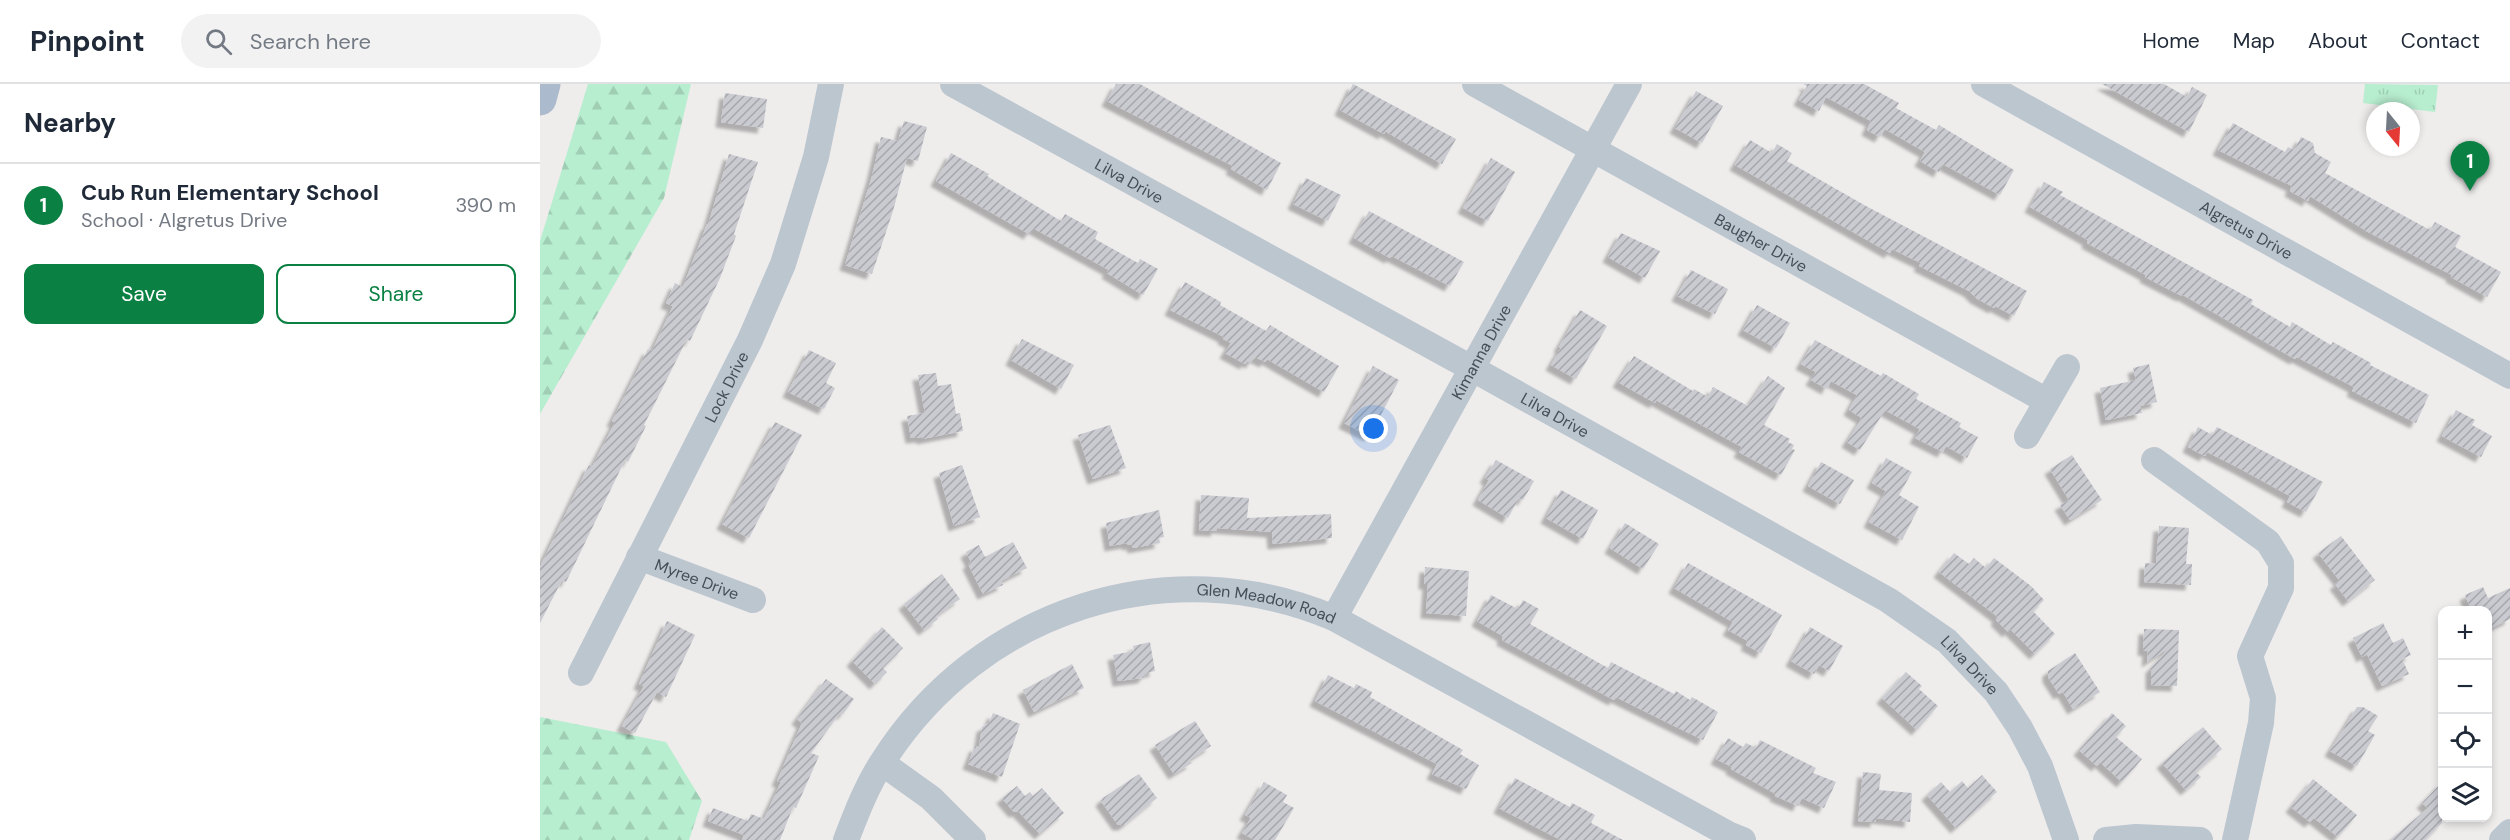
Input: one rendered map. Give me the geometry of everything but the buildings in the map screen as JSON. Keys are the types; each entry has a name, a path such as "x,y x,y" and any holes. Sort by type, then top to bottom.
{"main road":[{"path":"540,99 544,84"}],"street":[{"name":"Lock Drive","path":"581,673 750,340 783,264 816,157 831,84"},
{"name":"Lilva Drive","path":"953,84 1888,600 1947,641 1996,692 2020,728 2040,766 2066,840"},
{"name":"Baugher Drive","path":"1475,84 2047,401"},
{"name":"Kimanna Drive","path":"1334,618 1629,84"},
{"name":"Algretus Drive","path":"1984,84 2510,376"},
{"path":"2026,436 2067,367"},
{"path":"2154,460 2268,542 2281,563 2281,588 2250,656 2263,698 2261,723 2235,840"},
{"name":"Myree Drive","path":"639,557 753,600"},
{"name":"Glen Meadow Road","path":"846,840 882,763 909,725 945,685 993,648 1023,630 1076,607 1136,593 1208,590 1270,597 1334,618 1728,834 1743,840"},
{"path":"882,763 932,798 973,840"},
{"path":"2502,840 2510,832"},
{"path":"2106,840 2136,837 2200,840"}],"green space":[{"path":"588,84 691,84 664,198 540,414 540,241"},
{"path":"2365,84 2438,85 2435,112 2420,110 2420,102 2363,103"},
{"path":"540,717 666,742 702,801 689,840 540,840"}],"place":[{"name":"Cub Run Elementary School","path":"2470,191"}]}
